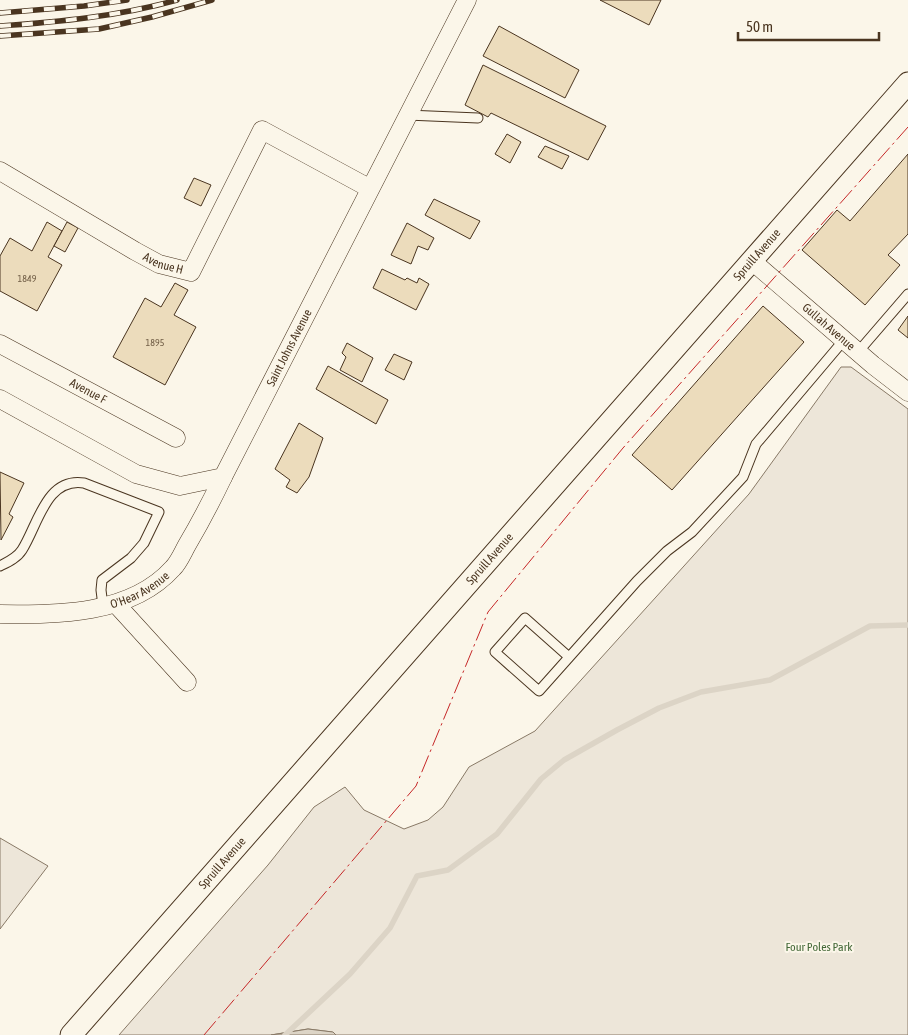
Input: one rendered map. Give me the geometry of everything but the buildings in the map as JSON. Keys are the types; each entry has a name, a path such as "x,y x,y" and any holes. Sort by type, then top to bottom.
{"street":[{"name":"Saint Johns Avenue","path":"223,477 369,188 467,0"},
{"name":"Spruill Avenue","path":"71,1035 908,83"},
{"name":"Avenue H","path":"0,170 159,264 191,272 262,130 369,188"},
{"name":"Gullah Avenue","path":"752,260 858,352 908,392"},
{"name":"Avenue F","path":"0,344 176,438"},
{"path":"0,399 136,474 180,486 223,477"},
{"name":"O'Hear Avenue","path":"0,614 66,613 110,605 148,588 173,568 202,519 223,477"},
{"path":"110,605 186,682"}],"lane":[{"path":"407,115 478,118"},
{"path":"858,352 908,294"},
{"path":"569,657 525,618 495,652 539,691 637,581 667,551 692,532 743,477 756,444 844,340"},
{"path":"0,566 13,559 21,551 49,498 64,485 74,482 84,483 159,512 144,543 131,558 102,580 101,590 110,605"}],"green space":[{"name":"Four Poles Park","path":"841,367 851,367 908,409 908,1035 336,1035 332,1032 308,1029 271,1035 119,1035 268,865 314,807 345,787 364,810 404,829 428,820 443,807 469,767 535,731 749,494"},
{"path":"0,838 48,866 0,929"}],"shaded area":[{"path":"308,1029 333,1032 336,1035 271,1035"}],"waterway":[{"path":"285,1035 350,974 390,928 417,876 448,870 497,834 541,779 564,760 659,708 701,692 770,680 870,626 908,625"}],"railway":[{"path":"0,13 84,6 127,0"},
{"path":"0,26 89,18 177,0"},
{"path":"0,36 99,29 152,17 212,0"}],"power":[{"path":"204,1035 416,786 488,612 623,448 908,127"}]}
